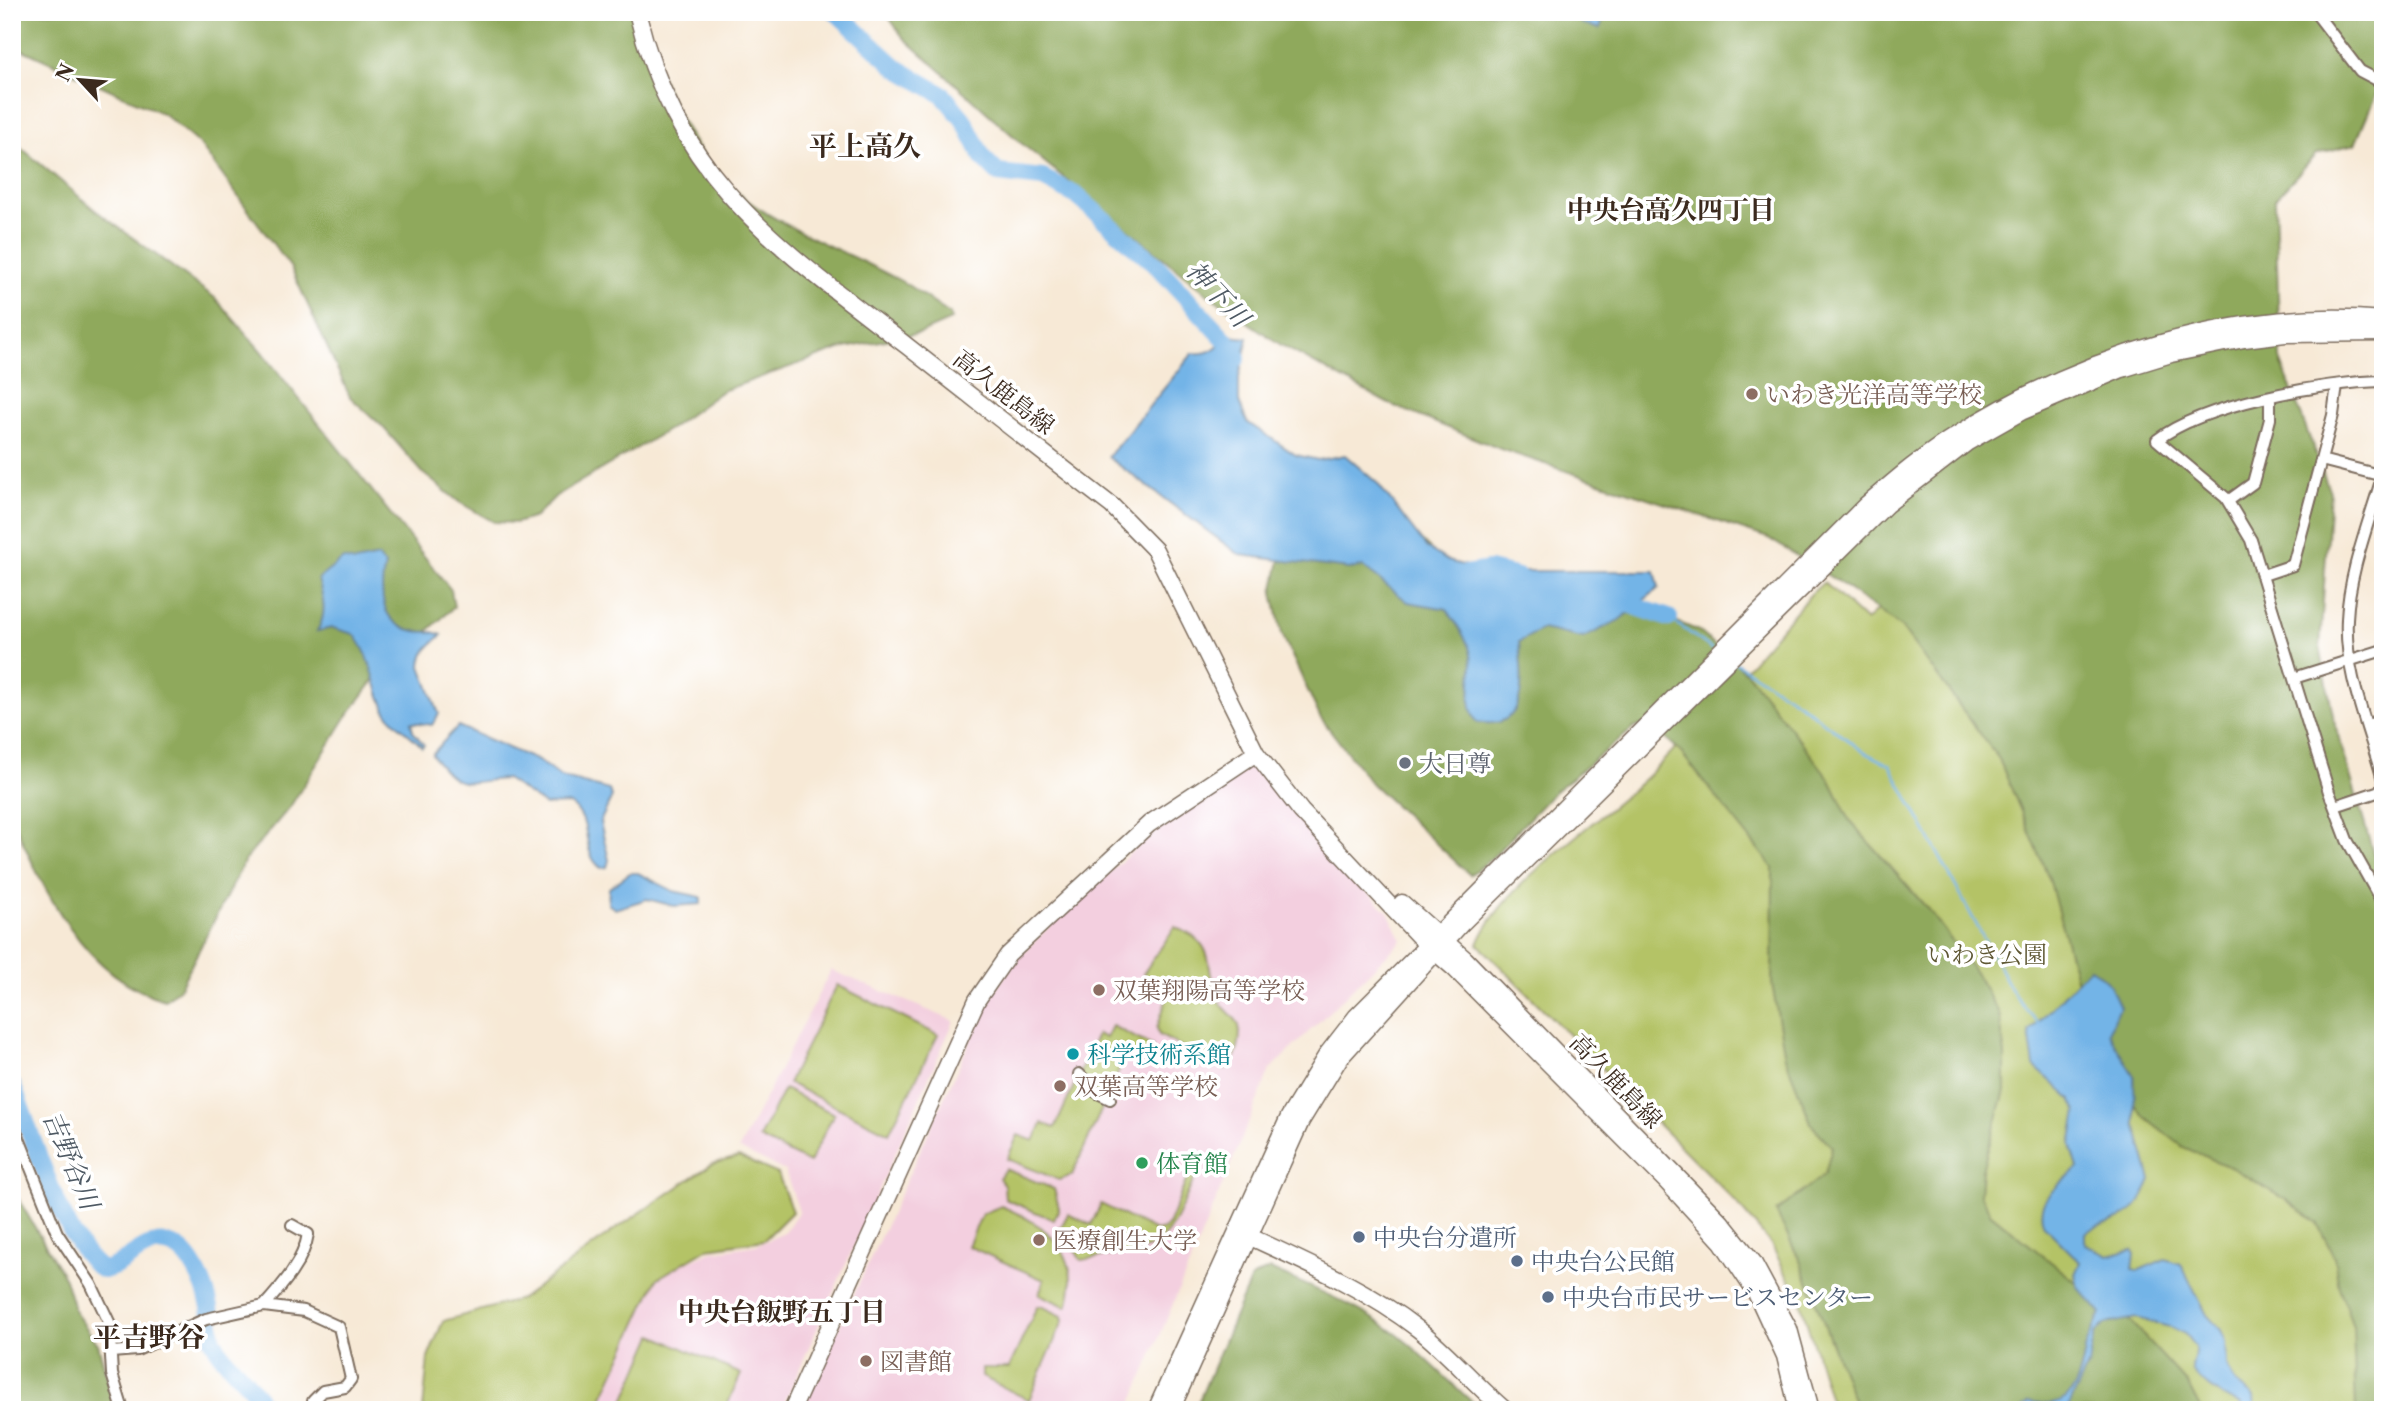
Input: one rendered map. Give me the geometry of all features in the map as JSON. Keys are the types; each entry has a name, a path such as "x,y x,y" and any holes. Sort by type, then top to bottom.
{"street":[{"name":"高久鹿島線","path":"637,12 655,74 675,117 720,187 797,260 1112,506 1155,550 1256,753 1321,833 1721,1222 1753,1262 1789,1329 1811,1410"},
{"path":"2315,12 2360,71 2383,83"},
{"path":"1171,1410 1307,1085 1356,1017 1436,943 1866,505 1956,434 2115,358 2168,342 2241,326 2312,319 2383,320"},
{"path":"2031,400 2122,369 2205,346 2285,334 2383,333"},
{"path":"2383,381 2270,398 2197,419 2171,429 2157,440 2228,501 2252,540 2347,840 2383,904"},
{"path":"2263,575 2293,565 2322,460 2337,386"},
{"path":"2228,501 2253,483 2270,419 2270,398"},
{"path":"2322,460 2383,475 2350,596 2347,619 2349,661 2383,780"},
{"path":"2294,678 2383,650"},
{"path":"2368,725 2383,720"},
{"path":"792,1410 977,1000 1008,955 1149,824 1256,753"},
{"path":"2335,806 2383,790"},
{"name":"高久鹿島線","path":"1436,943 1722,1242 1756,1293 1785,1356 1798,1410"},
{"path":"1079,1074 1096,1092 1110,1100"},
{"path":"14,1127 57,1233 100,1299 109,1322 112,1374 123,1410"},
{"path":"264,1306 282,1286 306,1244 307,1234 292,1225"},
{"path":"1156,1410 1243,1234"},
{"path":"1243,1234 1297,1257 1376,1300 1418,1329 1505,1410"},
{"path":"111,1352 136,1350 210,1318 264,1306 304,1311 339,1327 351,1379 345,1387 323,1391 313,1401"}],"shaded area":[{"name":"医療創生大学","path":"1254,763 1324,850 1388,912 1402,940 1270,1070 1129,1410 801,1410 991,996 1017,959 1145,840 1177,814"},
{"path":"831,970 954,1021 781,1410 595,1410 652,1278 709,1252 757,1245 784,1233 799,1211 785,1171 739,1149"}],"green space":[{"path":"12,12 639,12 672,103 701,153 721,177 769,215 906,284 950,314 951,320 921,333 840,349 722,391 671,428 556,496 535,517 516,523 494,522 459,502 424,474 382,426 350,397 291,268 200,145 164,114 12,45"},
{"path":"885,12 1565,12 1586,19 1598,12 2383,12 2383,78 2355,144 2316,154 2275,199 2280,359 2330,492 2320,647 2334,721 2383,886 2383,1410 2356,1410 2353,1326 2339,1287 2334,1256 2317,1223 2285,1199 2232,1168 2183,1147 2145,1117 2108,1069 2089,1027 2049,878 1999,759 1901,627 1840,583 1768,538 1503,450 1387,403 1281,345 1214,299 1021,143 903,37"},
{"path":"12,140 95,210 215,298 261,351 451,590 454,607 375,679 345,719 290,807 245,860 179,989 165,1000 136,989 111,972 89,951 52,900 12,817"},
{"name":"いわき公園","path":"2063,406 2383,1410 1833,1410 1801,1303 1771,1244 1734,1200 1478,944 1490,921 1508,898 1672,752 1812,593 1824,582 1866,621 1949,538"},
{"path":"1405,525 1463,581 1619,613 1661,615 1699,631 1747,673 1829,778 1850,821 1932,914 1976,974 1999,1013 2005,1054 2005,1091 1982,1170 1980,1194 1990,1213 2082,1287 2127,1318 2187,1383 2201,1410 1857,1410 1801,1263 1776,1212 1825,1174 1832,1147 1812,1125 1785,1057 1772,984 1773,868 1678,749 1649,723 1634,728 1554,792 1491,859 1470,875 1372,784 1320,717 1282,634 1273,593 1282,551"},
{"path":"1175,927 1198,940 1204,948 1217,997 1238,1023 1238,1048 1225,1069 1159,1035 1157,1028 1169,992 1143,974"},
{"path":"837,985 938,1035 889,1133 788,1083"},
{"path":"1112,1026 1152,1046 1153,1066 1126,1055 1072,1175 1059,1180 1007,1159 1018,1135 1034,1141 1042,1123 1055,1128 1097,1034 1106,1038"},
{"path":"784,1089 834,1114 809,1163 759,1138"},
{"path":"739,1157 778,1174 792,1212 764,1240 708,1248 657,1279 597,1410 423,1410 428,1358 443,1321 521,1299 613,1231 712,1164"},
{"path":"1005,1169 1054,1189 1059,1208 1054,1220 1005,1199 1004,1185 999,1178"},
{"path":"1189,1174 1195,1177 1174,1222 1166,1235 1145,1249 1081,1260 1061,1227 1068,1214 1091,1225 1101,1204 1155,1231 1164,1229"},
{"path":"12,1188 65,1279 75,1312 98,1344 116,1410 12,1410"},
{"path":"1001,1206 1046,1231 1057,1243 1070,1271 1071,1288 1067,1307 1039,1294 1044,1280 968,1246 982,1214"},
{"path":"1270,1269 1342,1302 1394,1332 1482,1410 1195,1410 1251,1278"},
{"path":"1041,1306 1062,1316 1063,1321 1029,1400 982,1377 982,1368 1009,1368 1037,1307"},
{"path":"653,1335 741,1374 725,1410 620,1410"}],"water":[{"path":"1583,12 1605,12 1600,29 1581,23"},
{"path":"1228,336 1248,338 1239,377 1239,402 1247,422 1296,455 1318,460 1345,455 1377,483 1427,548 1448,561 1485,571 1655,571 1659,588 1618,621 1583,638 1542,629 1519,642 1521,685 1515,710 1507,718 1494,723 1477,722 1470,696 1472,666 1469,647 1447,609 1408,602 1363,567 1349,569 1240,555 1108,457 1193,353 1212,350"},
{"path":"378,557 385,565 382,586 389,615 403,628 442,635 428,648 422,660 421,666 439,714 432,725 411,722 413,731 424,745 422,747 386,711 366,653 354,634 333,628 317,631 323,618 323,599 318,579 343,559 355,562"},
{"path":"458,726 538,761 561,777 609,790 612,797 600,822 609,860 607,867 601,868 594,861 582,819 570,804 545,805 506,779 473,782 457,780 441,767 432,754"},
{"path":"630,873 638,873 673,891 701,897 701,904 674,906 647,899 615,909 608,904 609,888"},
{"path":"2090,967 2110,985 2120,1007 2108,1032 2134,1076 2135,1123 2151,1180 2145,1194 2132,1211 2085,1233 2085,1244 2108,1256 2132,1250 2135,1254 2133,1270 2137,1271 2165,1259 2181,1264 2207,1315 2221,1330 2226,1341 2227,1366 2235,1382 2254,1397 2255,1410 2242,1410 2241,1405 2221,1395 2194,1374 2192,1369 2195,1347 2185,1334 2137,1318 2105,1324 2095,1334 2089,1364 2067,1410 2020,1410 2028,1402 2054,1404 2070,1394 2080,1375 2088,1341 2101,1314 2078,1287 2075,1274 2080,1262 2044,1226 2041,1217 2045,1200 2050,1193 2078,1168 2071,1145 2077,1111 2071,1099 2034,1066 2029,1032"}],"waterway":[{"name":"神下川","path":"836,12 897,68 943,95 963,119 983,158 998,173 1043,178 1077,196 1157,266 1234,349 1237,358"},
{"name":"神下川","path":"1460,575 1490,570 1518,577"},
{"name":"神下川","path":"1617,600 1669,618"},
{"path":"1669,618 1712,649"},
{"path":"1736,663 1797,702 1864,752 1890,765 2015,996 2038,1023"},
{"name":"吉野谷川","path":"12,1085 62,1214 89,1258 103,1270 119,1264 142,1249 158,1244 166,1244 183,1252 196,1269 205,1288 213,1340 224,1358 253,1390 263,1410"}],"place":[{"name":"いわき光洋高等学校","path":"1752,394"},
{"name":"大日尊","path":"1405,763"},
{"name":"双葉翔陽高等学校","path":"1099,990"},
{"name":"科学技術系館","path":"1073,1054"},
{"name":"双葉高等学校","path":"1060,1086"},
{"name":"体育館","path":"1142,1163"},
{"name":"中央台分遣所","path":"1359,1237"},
{"name":"医療創生大学","path":"1039,1240"},
{"name":"中央台公民館","path":"1517,1261"},
{"name":"中央台市民サービスセンター","path":"1548,1297"},
{"name":"図書館","path":"866,1361"}],"district":[{"name":"平上高久","path":"865,146"},
{"name":"中央台高久四丁目","path":"1671,210"},
{"name":"中央台飯野五丁目","path":"782,1312"},
{"name":"平吉野谷","path":"149,1337"}]}
